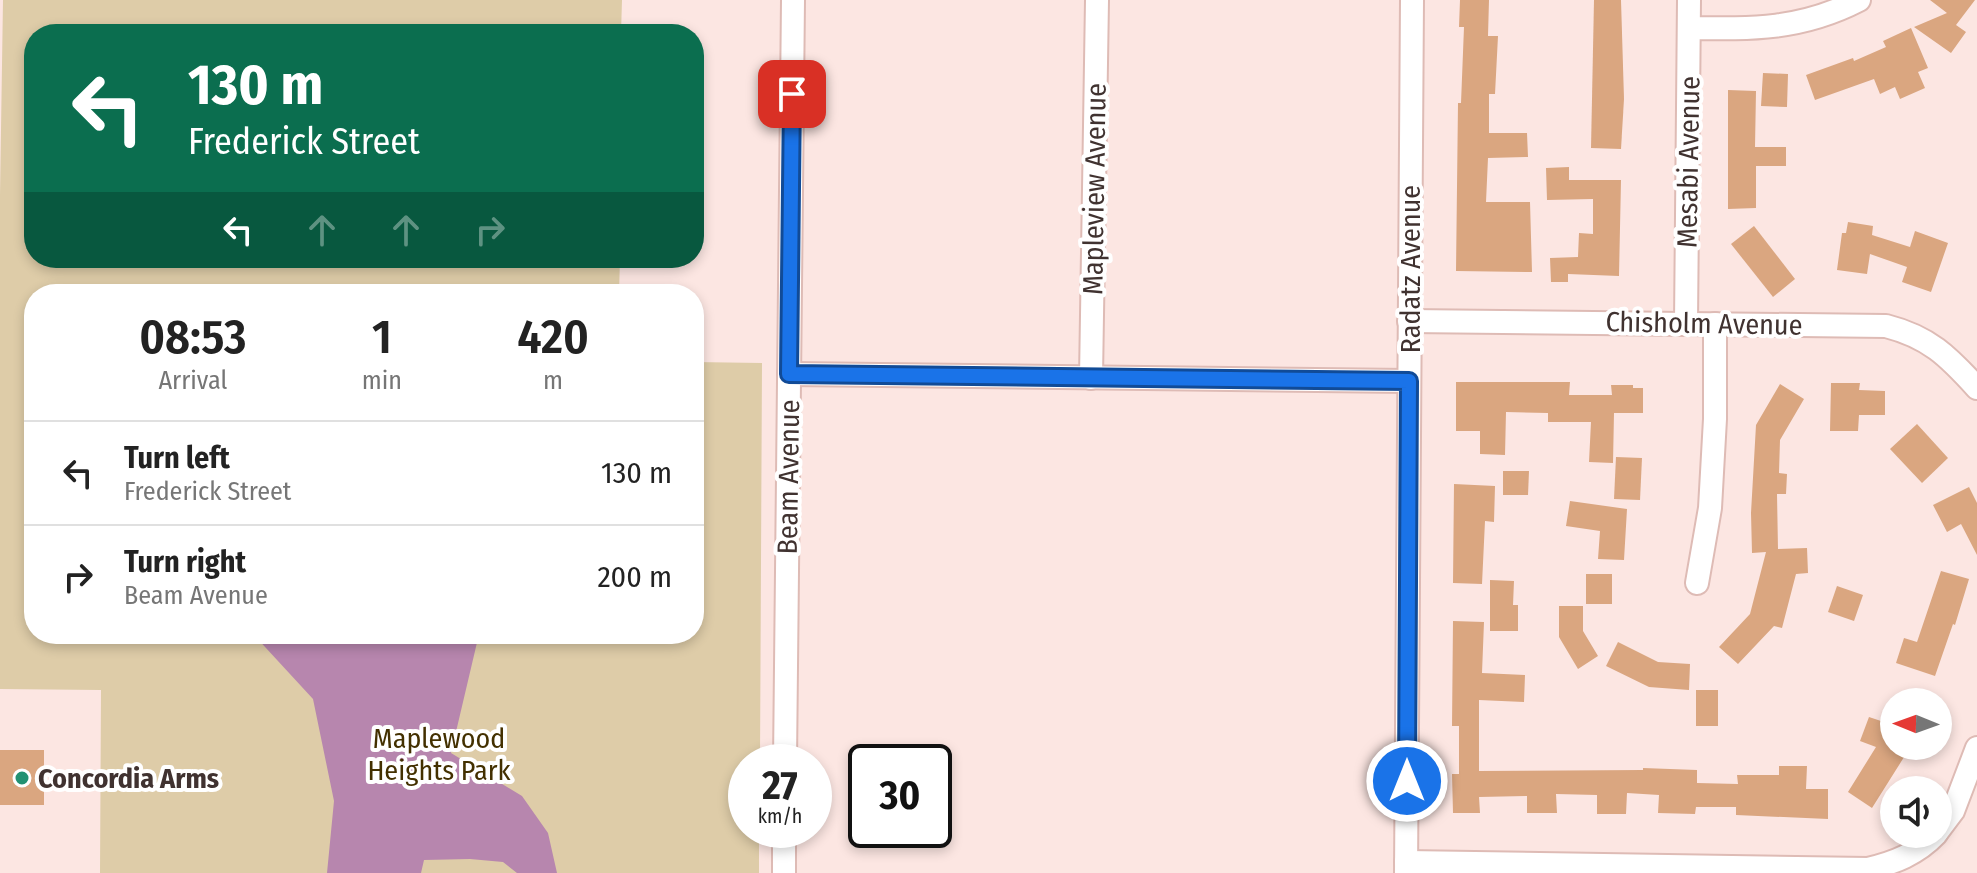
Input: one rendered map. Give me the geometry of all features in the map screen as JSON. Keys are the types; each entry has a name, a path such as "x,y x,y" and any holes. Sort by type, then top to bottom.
{"street":[{"name":"Beam Avenue","path":"785,744 793,0"},
{"name":"Mapleview Avenue","path":"1091,378 1097,0"},
{"name":"Radatz Avenue","path":"1406,868 1412,0"},
{"name":"Mesabi Avenue","path":"1686,323 1689,0"},
{"path":"1689,28 1782,27 1811,21 1859,0"},
{"name":"Chisholm Avenue","path":"1409,321 1886,326 1928,341 1946,354 1977,388"},
{"path":"1697,583 1710,508 1715,419 1715,324"},
{"path":"789,374 1409,381"},
{"path":"1952,812 1977,748"},
{"path":"784,848 784,873"},
{"path":"1406,868 1868,869 1890,864 1919,848"}],"green space":[{"name":"Maplewood Heights Park","path":"3,0 622,0 621,24 24,24 24,268 620,268 619,284 24,284 24,644 704,644 704,362 762,363 760,744 728,744 728,848 759,848 759,873 100,873 101,690 0,689"}],"shaded area":[{"path":"262,644 477,644 451,753 522,796 548,833 557,873 517,873 503,862 470,859 424,860 421,873 327,873 334,801 313,699"}],"building":[{"path":"1460,0 1489,0 1488,36 1498,36 1495,94 1489,94 1489,133 1527,133 1528,157 1488,158 1486,202 1530,202 1532,272 1456,271 1458,103 1461,103 1464,27 1459,27"},
{"path":"1594,0 1621,0 1624,99 1621,149 1591,148"},
{"path":"1930,0 1975,0 1956,25 1966,32 1951,53 1914,27 1947,13"},
{"path":"1911,28 1928,68 1918,72 1925,88 1900,99 1895,87 1880,94 1874,79 1815,100 1806,75 1853,58 1854,61 1886,47 1883,41"},
{"path":"1763,73 1788,74 1787,107 1761,106"},
{"path":"1728,90 1756,91 1755,147 1786,147 1786,166 1756,166 1756,208 1728,209"},
{"path":"1569,167 1569,180 1621,180 1619,276 1568,274 1568,282 1551,282 1550,258 1578,257 1579,233 1593,234 1593,199 1547,200 1546,168"},
{"path":"1848,222 1873,226 1872,235 1910,247 1915,231 1948,243 1931,292 1902,282 1907,267 1870,254 1867,274 1837,270 1842,233 1846,233"},
{"path":"1754,226 1795,279 1773,297 1731,244"},
{"path":"1456,382 1570,382 1569,395 1612,395 1611,385 1633,385 1633,388 1643,388 1643,413 1614,413 1613,463 1589,462 1591,422 1548,422 1548,413 1506,412 1505,455 1480,454 1480,431 1456,431"},
{"path":"1831,383 1860,383 1859,390 1885,391 1885,415 1859,415 1858,431 1830,431"},
{"path":"1780,384 1804,399 1780,440 1779,473 1787,474 1786,494 1777,494 1778,549 1807,548 1808,573 1796,574 1782,628 1774,626 1738,664 1719,647 1750,614 1766,552 1752,553 1756,425"},
{"path":"1917,424 1948,458 1922,483 1890,449"},
{"path":"1616,457 1642,458 1640,500 1614,499"},
{"path":"1503,471 1529,471 1528,495 1503,495"},
{"path":"1454,484 1495,486 1494,522 1485,521 1482,584 1453,583"},
{"path":"1969,487 1977,503 1977,555 1961,524 1947,532 1933,505"},
{"path":"1570,501 1627,509 1624,560 1598,559 1600,531 1566,526"},
{"path":"1941,571 1969,579 1935,676 1896,663 1904,638 1917,642"},
{"path":"1586,574 1612,574 1612,604 1586,604"},
{"path":"1490,580 1514,581 1513,605 1518,605 1518,631 1490,631"},
{"path":"1837,586 1863,595 1854,621 1828,612"},
{"path":"1559,606 1583,606 1583,631 1598,656 1578,669 1559,637"},
{"path":"1453,621 1484,622 1482,673 1525,675 1524,702 1479,700 1479,771 1697,770 1697,783 1738,784 1737,775 1779,775 1779,766 1807,766 1806,789 1828,789 1828,819 1736,815 1736,807 1696,807 1695,814 1658,813 1659,795 1627,793 1626,814 1597,814 1597,795 1556,794 1557,813 1527,813 1527,796 1479,797 1480,813 1453,813 1452,774 1459,774 1459,726 1452,726"},
{"path":"1618,642 1658,662 1690,664 1689,690 1649,687 1606,666"},
{"path":"1696,690 1718,690 1718,726 1696,726"},
{"path":"1869,717 1880,721 1880,760 1902,760 1892,776 1880,776 1880,795 1872,808 1848,792 1876,747 1860,741"},
{"name":"Concordia Arms","path":"0,750 44,750 44,805 0,805"}],"place":[{"name":"Concordia Arms","path":"22,778"}],"route":[{"path":"792,94 789,374 1409,381 1407,781"}]}
